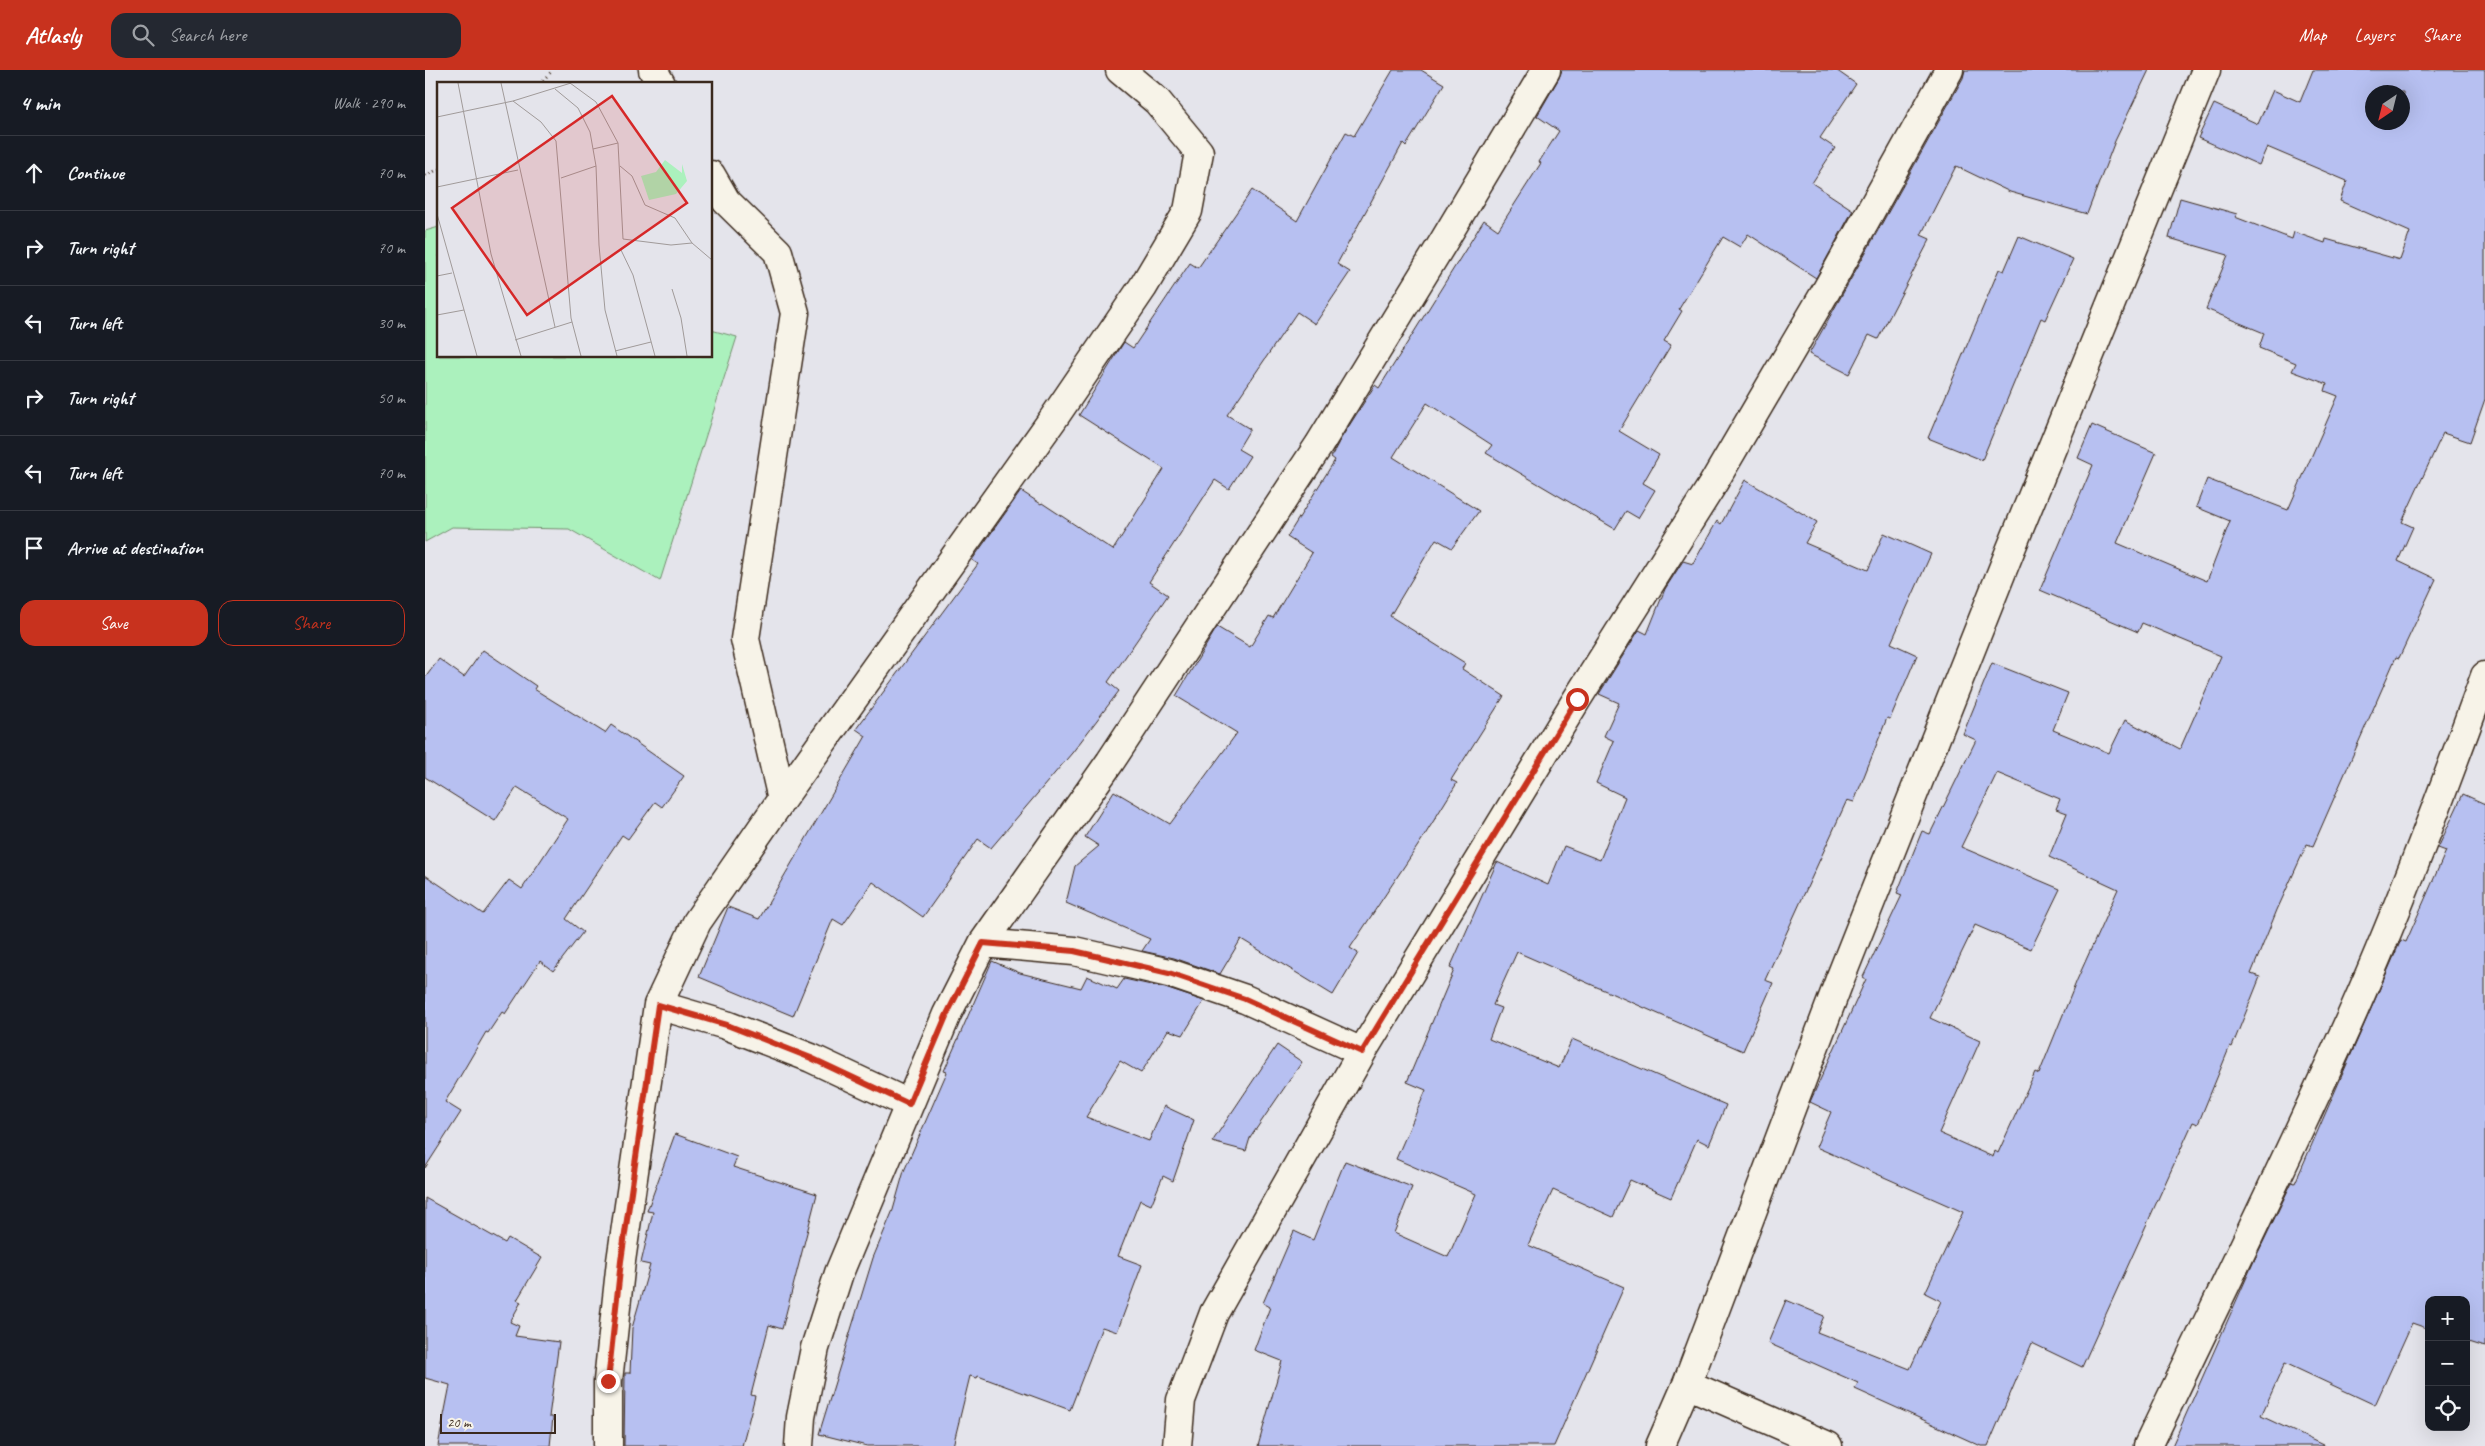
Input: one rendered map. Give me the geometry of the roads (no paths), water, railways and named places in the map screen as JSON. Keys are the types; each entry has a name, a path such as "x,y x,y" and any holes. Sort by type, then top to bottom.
{"street":[{"path":"653,70 660,82"},
{"path":"608,1446 608,1381 621,1261 658,1005 697,922 782,799 1059,410 1143,287 1188,211 1199,152 1157,101 1120,70"},
{"path":"799,1446 801,1417 815,1348 839,1273 947,1014 983,943 1111,762 1319,444 1546,70"},
{"path":"1177,1446 1181,1400 1214,1313 1362,1052 1577,699 1711,487 1826,292 1949,70"},
{"path":"1660,1446 1687,1384 1844,969 2206,70"},
{"path":"713,178 726,201 778,252 795,313 745,639 782,799"},
{"path":"2148,1446 2252,1230 2354,1010 2433,817 2485,676"},
{"path":"983,943 1074,951 1169,973 1245,999 1362,1052"},
{"path":"658,1005 727,1025 811,1058 909,1104"},
{"path":"1687,1384 1828,1446"}]}
